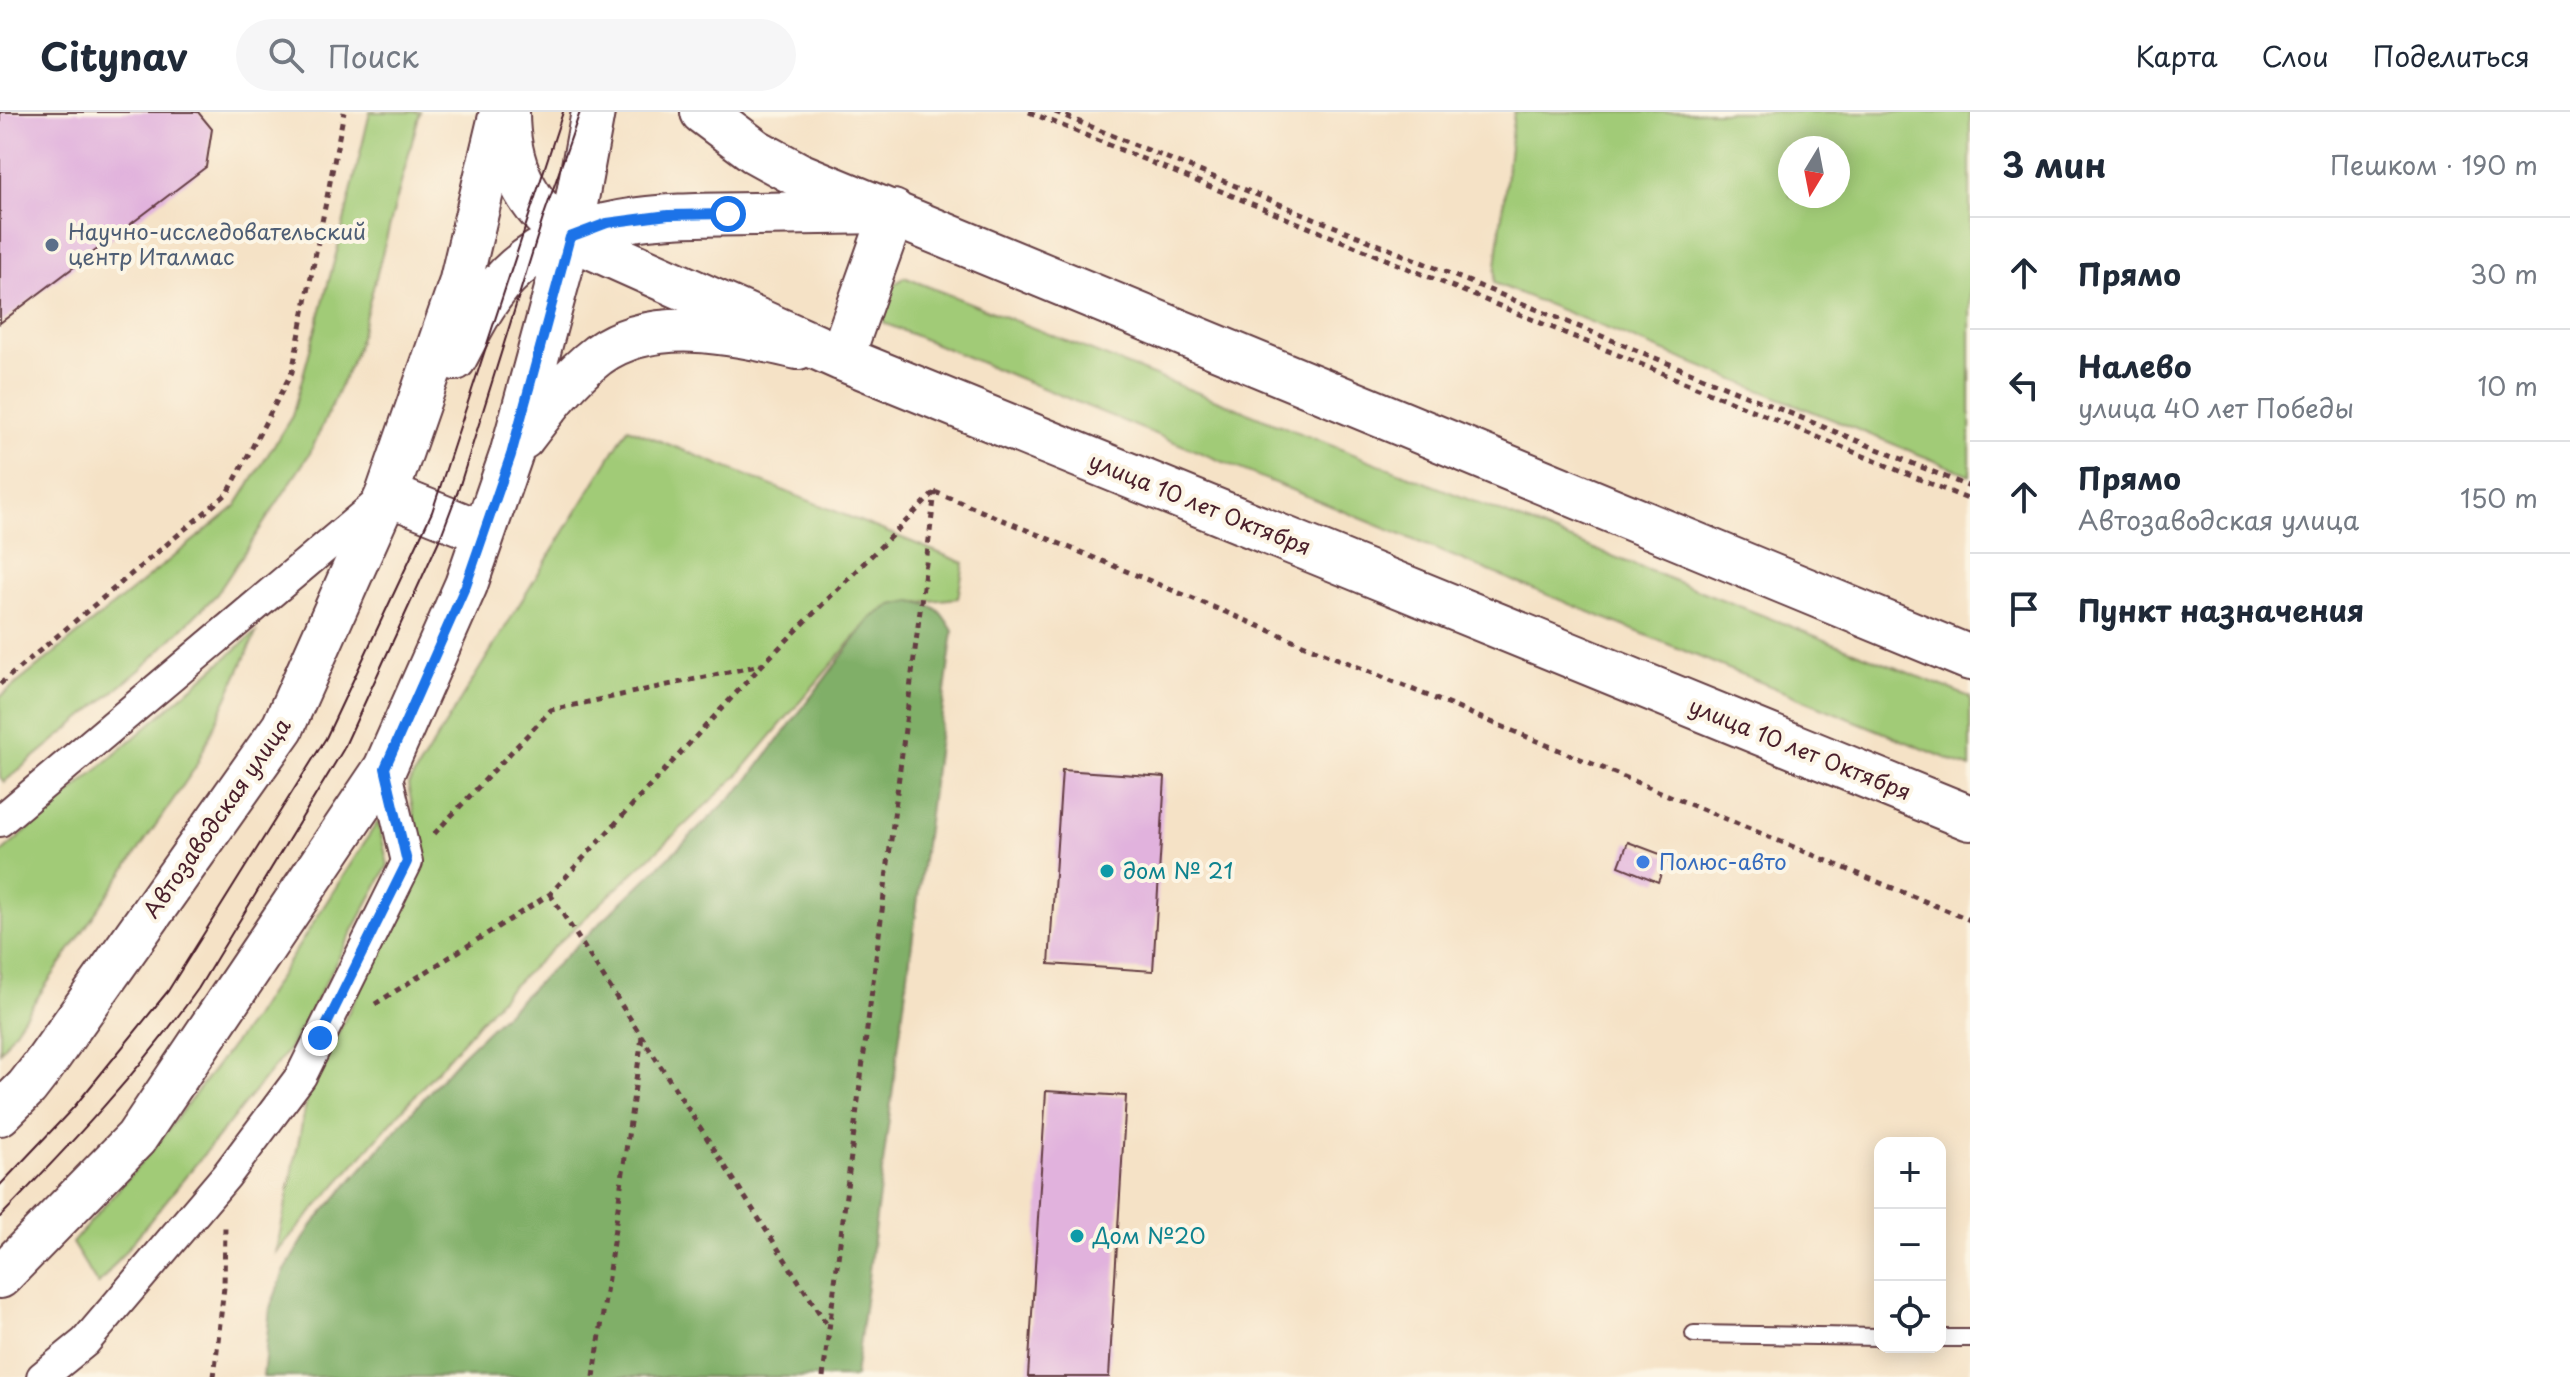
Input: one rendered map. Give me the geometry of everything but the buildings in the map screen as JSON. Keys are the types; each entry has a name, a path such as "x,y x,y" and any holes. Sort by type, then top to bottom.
{"main road":[{"name":"улица 10 лет Октября","path":"504,112 510,148 523,190 539,211 570,237 841,358 1970,818"},
{"name":"Автозаводская улица","path":"0,1114 41,1069 283,727 387,494 460,284 504,112"},
{"path":"0,1277 136,1138 385,768 460,599 511,455 570,237 593,112"},
{"path":"703,112 755,151 777,163 1970,658"},
{"path":"484,533 387,494 489,298 524,261 549,245 607,223 668,215 893,212"},
{"path":"511,455 543,411 577,374 600,354 628,340 664,331 702,332 765,341 841,358 893,212"}],"street":[{"path":"0,821 387,494"},
{"path":"42,1377 85,1342 226,1176 301,1076 407,862 385,768"}],"lane":[{"path":"1694,1334 1874,1337"},
{"path":"1946,1338 1970,1338"}],"path":[{"path":"0,684 228,493 292,372 344,112"},
{"path":"1029,112 1970,500"},
{"path":"1055,112 1970,487"},
{"path":"374,1004 550,894 762,665 935,492"},
{"path":"935,492 1970,920"},
{"path":"823,1377 935,492"},
{"path":"407,862 551,710 762,665"},
{"path":"550,894 829,1329"},
{"path":"594,1377 642,1037"},
{"path":"214,1377 224,1287 226,1176"}],"green space":[{"path":"370,112 420,112 356,352 310,453 217,594 141,669 4,782 0,777 0,697 236,506 292,416 338,247"},
{"path":"1514,112 1970,112 1970,475 1494,283"},
{"path":"904,277 1970,697 1970,768 884,323 882,295"},
{"path":"628,428 964,563 958,598 892,605 871,618 737,776 507,991 276,1253 308,1094 423,861 408,785"},
{"path":"911,601 937,609 953,631 855,1377 263,1377 270,1308 284,1272 312,1225 461,1056 744,785 871,618 892,605"},
{"path":"257,631 195,768 0,1052 0,854"},
{"path":"378,821 388,865 292,1045 98,1285 72,1243 153,1149 253,1018"}],"tram line":[{"path":"0,1185 74,1107 168,991 326,738 432,512 563,112"},
{"path":"0,1217 128,1079 198,989 343,750 441,536 459,488 544,215 580,112"}],"place":[{"name":"Научно-исследовательский центр Италмас","path":"52,245"},
{"name":"Полюс-авто","path":"1643,862"},
{"name":"дом № 21","path":"1107,871"},
{"name":"Дом №20","path":"1077,1236"}],"route":[{"path":"320,1038 407,862 385,768 466,585 511,455 570,237 607,223 668,215 728,214"}]}
